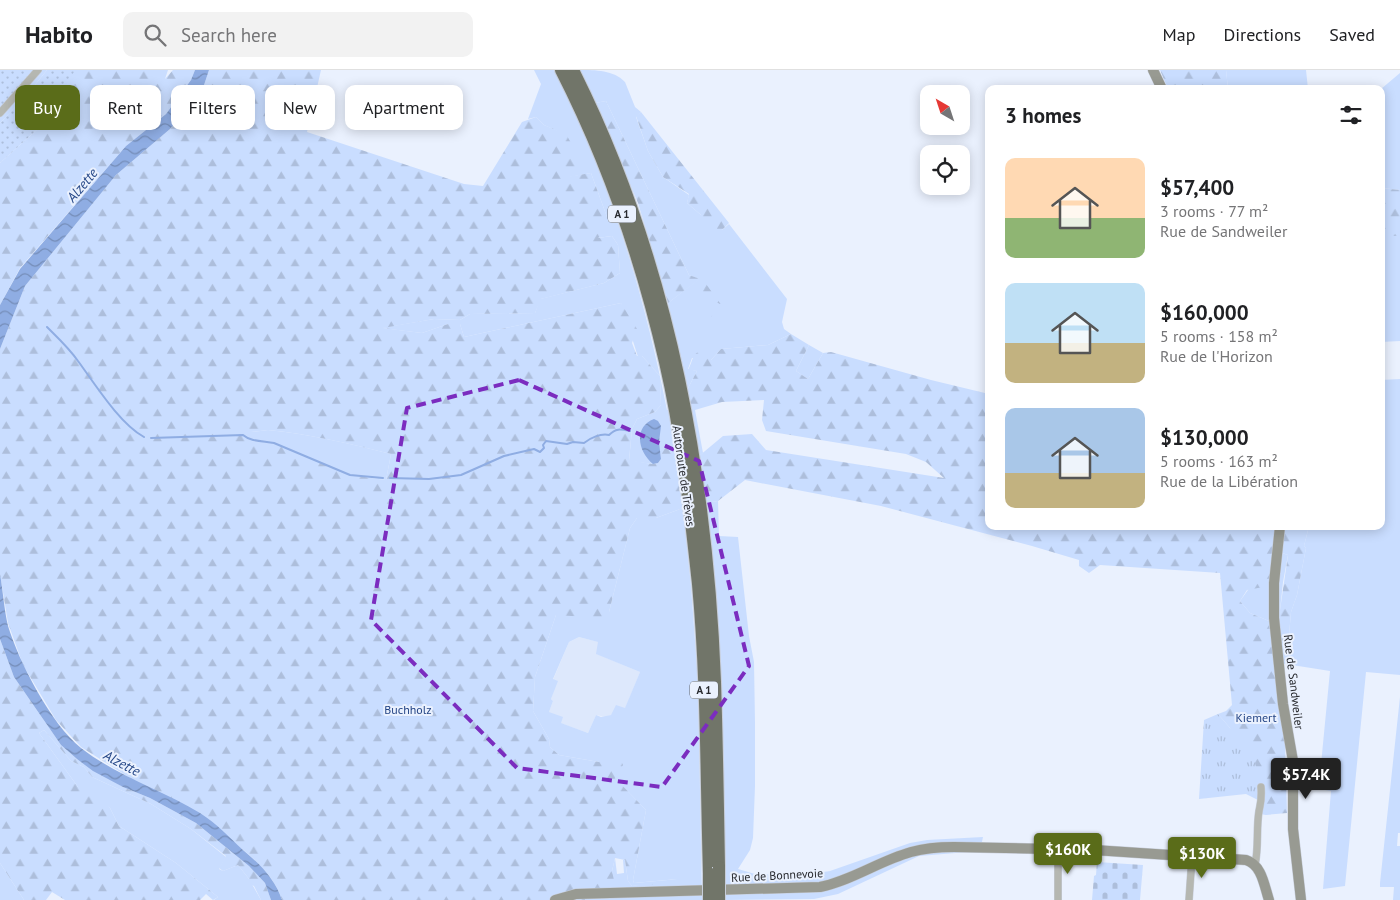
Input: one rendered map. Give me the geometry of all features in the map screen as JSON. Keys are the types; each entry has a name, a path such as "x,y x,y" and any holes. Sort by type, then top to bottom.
{"highway":[{"name":"Autoroute de Trèves","path":"561,70 596,143 620,207 671,363"},
{"name":"Autoroute de Trèves","path":"573,70 606,139 630,201 660,301 708,584 715,681 714,870 709,900"},
{"name":"Autoroute de Trèves","path":"714,870 720,900"}],"main road":[{"path":"1153,70 1160,85"},
{"name":"Rue de Sandweiler","path":"1280,530 1274,583 1274,618 1283,704 1293,762 1293,829 1301,900"},
{"name":"Rue de Bonnevoie","path":"555,900 576,894 820,887 838,883 911,852 954,846 1058,849 1246,860 1255,865"},
{"path":"1255,865 1261,873 1269,900"}],"street":[{"path":"0,113 38,70"},
{"path":"1255,865 1259,811 1262,802 1261,787"},
{"path":"1058,849 1058,900"},
{"path":"1189,900 1192,857"}],"highlighted area":[{"path":"519,380 699,461 749,666 662,787 517,768 371,620 407,408"}],"shaded area":[{"path":"579,637 599,642 597,654 640,672 625,709 606,717 596,715 588,733 560,723 549,712 557,681 553,680 569,642"}],"green space":[{"path":"0,70 38,70 25,85 15,85 15,96 0,113"},
{"path":"38,70 47,70 35,85 25,85"},
{"path":"47,70 74,70 67,85 35,85"},
{"path":"74,70 168,70 165,79 173,70 195,70 187,85 171,85 171,107 161,118 161,85 90,85 90,130 146,130 126,146 20,268 0,305 0,163 37,130 80,130 80,85 66,85"},
{"name":"Buchholz","path":"209,70 321,70 318,85 265,85 265,130 307,130 307,132 464,184 483,186 522,122 536,117 544,125 566,134 585,168 566,177 591,173 607,217 606,231 598,238 612,236 618,245 620,273 604,283 541,299 535,313 470,314 460,320 434,319 383,328 422,333 448,324 460,324 464,337 621,303 637,329 632,343 637,356 642,356 660,376 661,405 655,412 637,419 632,429 629,460 652,464 658,463 661,459 659,442 672,436 683,508 656,518 637,518 630,528 609,612 601,618 556,615 535,677 533,711 549,739 550,747 559,755 599,762 613,755 620,758 623,765 615,778 646,810 634,883 679,879 678,882 632,886 628,881 625,860 615,858 612,871 615,885 609,889 586,891 585,900 282,900 266,871 242,849 81,747 56,720 23,665 8,623 0,574 0,349 25,286 116,175 170,129 255,130 255,85 204,85","holes":["268,430 299,434 391,454 386,480 350,475 274,443 251,441 251,432"]},
{"path":"534,70 554,70 592,151 636,279 660,376 642,356 638,357 621,303 464,337 460,324 448,324 422,333 381,328 434,319 460,320 470,314 535,313 540,299 604,283 620,273 618,245 612,236 597,238 607,217 591,173 564,178 566,135 544,125 536,117 528,119 541,84"},
{"path":"580,70 610,73 625,82 635,107 641,112 636,117 648,151 663,177 689,195 687,203 722,230 729,224 787,299 782,322 784,329 791,334 768,345 721,349 711,360 692,358 688,369 697,371 687,390 668,303 699,279 689,275 606,101 595,103"},
{"path":"1160,70 1226,70 1228,85 1166,85"},
{"path":"1226,70 1306,70 1308,85 1228,85"},
{"path":"1400,73 1400,190 1385,188 1385,86"},
{"path":"15,96 15,107 0,123 0,113"},
{"path":"606,101 689,275 700,279 668,303 638,203 595,103"},
{"path":"15,107 15,130 37,130 0,163 0,123"},
{"path":"641,112 729,223 722,230 703,226 701,215 687,203 689,194 663,177 648,151 636,116"},
{"path":"1385,188 1400,190 1400,236 1385,236"},
{"path":"1385,236 1400,236 1400,341 1385,342"},
{"path":"706,284 725,310 721,321 712,324 710,319 719,303 706,302 698,293 699,287"},
{"name":"Kiemert","path":"791,334 809,345 796,371 808,379 823,353 831,352 985,393 985,530 1308,530 1297,595 1291,612 1288,647 1290,661 1282,660 1280,610 1288,555 1276,551 1269,586 1247,590 1240,601 1250,613 1269,621 1285,744 1287,813 1260,814 1262,802 1230,728 1218,714 1226,711 1232,705 1220,573 1100,565 1089,573 1079,566 1079,560 1032,546 881,506 745,480 718,501 705,503 699,456 723,436 752,434 766,450 944,478 926,462 906,454 766,431 762,420 764,400 722,402 691,408 687,390 697,371 688,370 697,352 705,349 711,360 721,349 768,345"},
{"path":"809,345 823,353 808,379 796,371"},
{"path":"660,377 667,410 722,402 695,410 703,453 699,456 672,436 653,464 629,461 632,429 637,419 655,412 661,405"},
{"path":"1400,379 1400,675 1366,672 1345,886 1323,889 1331,791 1325,790 1327,775 1320,775 1330,671 1273,662 1269,621 1250,613 1240,601 1276,551 1288,555 1280,610 1288,647 1291,612 1297,595 1308,530 1385,530 1385,380"},
{"path":"268,430 346,443 391,454 386,480 350,475 274,443 251,441 251,432"},
{"path":"718,501 719,536 738,537 749,636 754,662 755,786 753,838 750,850 738,869 755,874 804,875 830,871 910,843 927,840 983,837 980,851 919,856 838,894 814,899 726,900 705,503"},
{"path":"683,508 698,682 702,900 585,900 586,891 612,871 615,858 617,874 624,873 623,860 625,860 628,881 632,886 678,879 634,883 646,810 599,762 559,755 550,747 549,739 533,711 535,677 556,615 609,612 630,528 637,518 656,518","holes":["579,637 598,642 596,654 640,672 625,708 616,705 611,715 601,717 596,715 588,733 561,723 563,717 549,712 553,701 551,699 558,681 553,679 569,642"]},
{"path":"0,639 14,677 61,745 77,759 123,787 150,798 196,823 249,866 265,883 271,900 261,900 254,886 249,884 249,879 238,865 223,871 219,868 226,856 191,829 151,804 92,777 84,767 71,761 44,730 39,733 78,787 88,788 110,808 119,826 176,863 218,897 213,900 206,894 200,900 65,900 52,892 46,900 24,900 0,863"},
{"path":"1400,697 1400,833 1398,833 1397,846 1400,846 1400,900 1393,900 1394,887 1380,887 1380,883"},
{"path":"1218,714 1247,744 1253,755 1261,787 1262,802 1246,794 1199,799 1204,720"},
{"path":"44,730 71,761 84,767 92,777 151,804 191,829 226,857 219,869 223,871 238,865 249,879 261,900 214,900 218,897 176,863 119,826 110,808 78,787 39,733"},
{"path":"1097,862 1143,865 1140,900 1092,900"},
{"path":"0,863 24,900 0,900"}],"water":[{"name":"Alzette","path":"195,70 209,70 204,85 187,85"},
{"name":"Alzette","path":"171,107 171,128 116,175 25,286 0,349 0,305 20,269 126,146 146,130 161,130 161,118"},
{"path":"654,419 661,426 659,442 661,459 658,463 653,464 641,447 640,434 647,423"},
{"name":"Alzette","path":"0,574 5,613 13,641 37,692 58,724 81,748 109,767 200,813 212,822 261,866 275,885 282,900 271,900 265,883 249,866 196,823 150,798 123,787 93,771 61,745 14,677 0,639"}],"waterway":[{"path":"47,327 71,352 117,413 144,437"},
{"path":"390,478 429,479 461,475 504,456 534,449 540,452 544,448 543,445 546,441 567,444 573,442 584,443 596,436 609,435 616,430 630,431"},
{"path":"151,438 243,435 254,440 274,443 350,475 383,478"}]}
